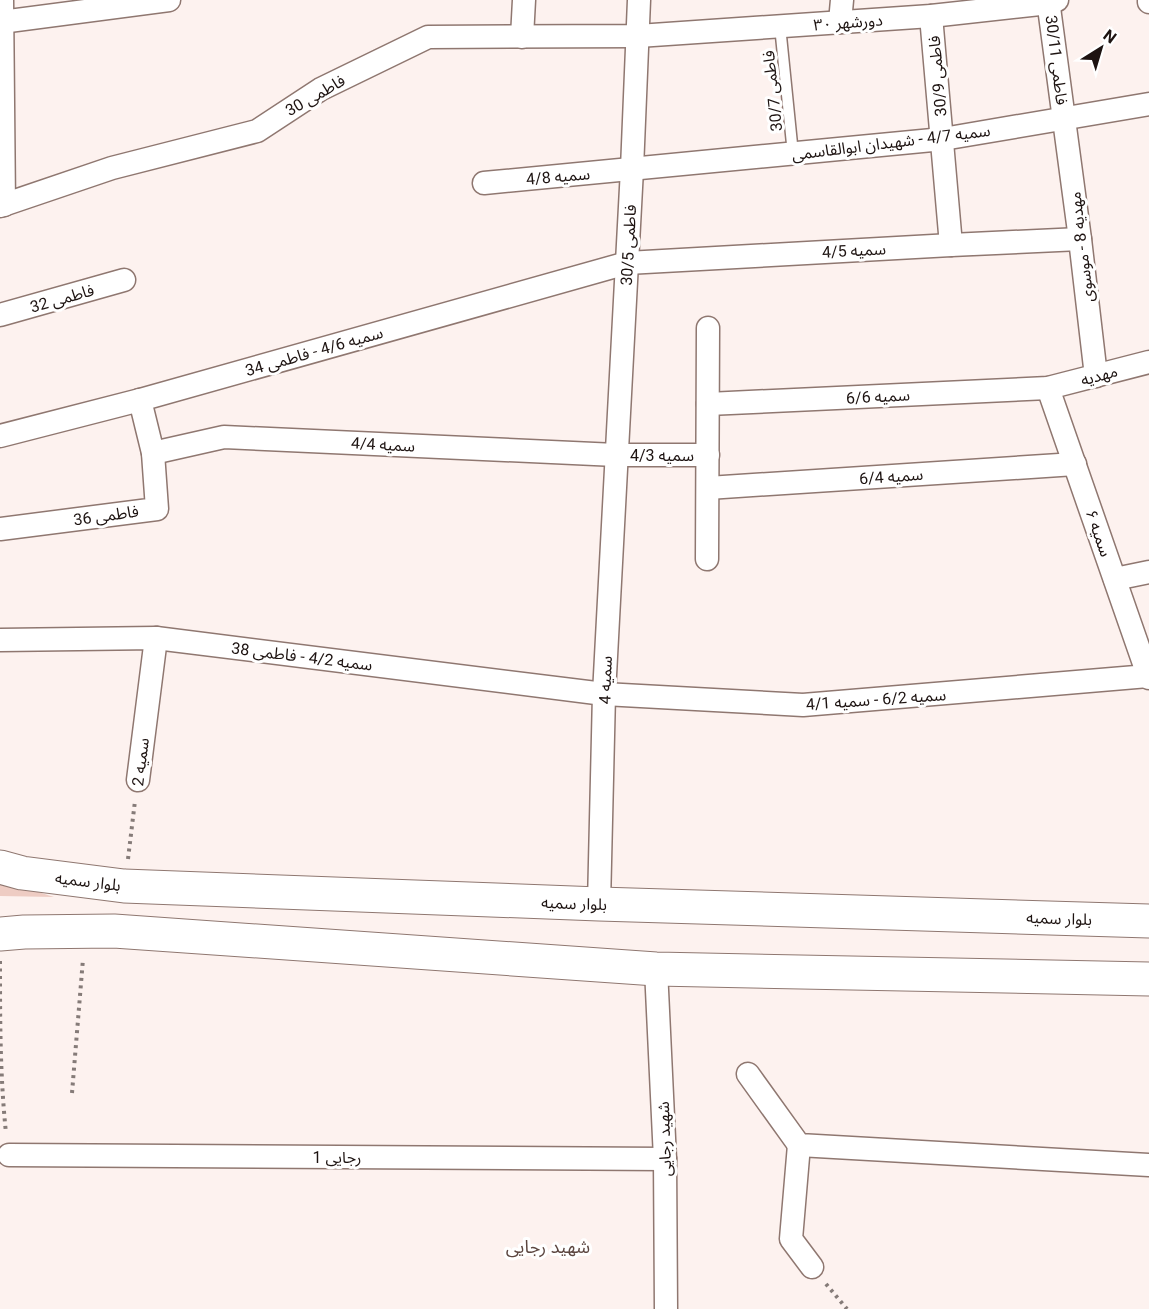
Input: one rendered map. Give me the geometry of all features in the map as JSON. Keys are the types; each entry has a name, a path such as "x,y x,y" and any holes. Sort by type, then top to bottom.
{"main road":[{"name":"بلوار سمیه","path":"0,867 22,873 124,886 1149,921"},
{"path":"6,931 114,931 656,969 1149,979"}],"street":[{"path":"2,205 2,11 169,0"},
{"path":"522,37 524,0"},
{"name":"فاطمی 30/5","path":"616,455 633,169 639,0"},
{"name":"دورشهر ۳۰","path":"638,36 780,26 841,11 931,16 1052,1"},
{"name":"فاطمی 30/11","path":"1052,1 1064,118"},
{"name":"فاطمی 30/9","path":"931,16 951,244"},
{"name":"فاطمی 30","path":"2,205 112,168 256,130 321,89 428,37 638,36"},
{"name":"سمیه 4/7 - شهیدان ابوالقاسمی","path":"633,169 943,139 1149,104"},
{"name":"مهدیه 8 - موسوی","path":"1064,118 1096,376"},
{"name":"سمیه 4/8","path":"484,183 633,169"},
{"name":"سمیه 4/5","path":"627,263 951,244 1080,239"},
{"name":"سمیه 4/6 - فاطمی 34","path":"0,436 140,400 627,263"},
{"name":"فاطمی 32","path":"0,315 124,280"},
{"path":"707,559 708,328"},
{"name":"مهدیه","path":"1048,388 1149,362"},
{"name":"سمیه 6/6","path":"708,404 1048,388"},
{"name":"سمیه ۶","path":"1048,388 1149,677"},
{"path":"140,400 153,453"},
{"name":"سمیه 4/4","path":"153,453 224,437 616,455"},
{"name":"فاطمی 36","path":"0,529 157,509 153,453"},
{"name":"سمیه 4/3","path":"616,455 708,455"},
{"name":"سمیه 4","path":"599,904 604,694 616,455"},
{"name":"سمیه 6/4","path":"708,488 1075,464"},
{"path":"1115,579 1149,572"},
{"name":"سمیه 4/2 - فاطمی 38","path":"0,640 156,638 604,694"},
{"name":"سمیه 2","path":"138,780 156,638"},
{"name":"سمیه 6/2 - سمیه 4/1","path":"604,694 803,705 1149,677"},
{"name":"شهید رجایی","path":"656,969 665,1159 666,1309"},
{"path":"748,1074 799,1145 790,1239 812,1267"},
{"path":"799,1145 1149,1165"},
{"name":"رجایی 1","path":"9,1155 665,1159"}],"lane":[{"name":"فاطمی 30/7","path":"780,26 793,154"}],"path":[{"name":"سمیه 2","path":"124,886 138,780"},
{"path":"6,931 0,1071 9,1155"},
{"path":"72,1092 85,931"},
{"path":"812,1267 847,1309"}],"shaded area":[{"path":"0,880 54,897 0,896"}],"district":[{"name":"شهید رجایی","path":"548,1247"}]}
